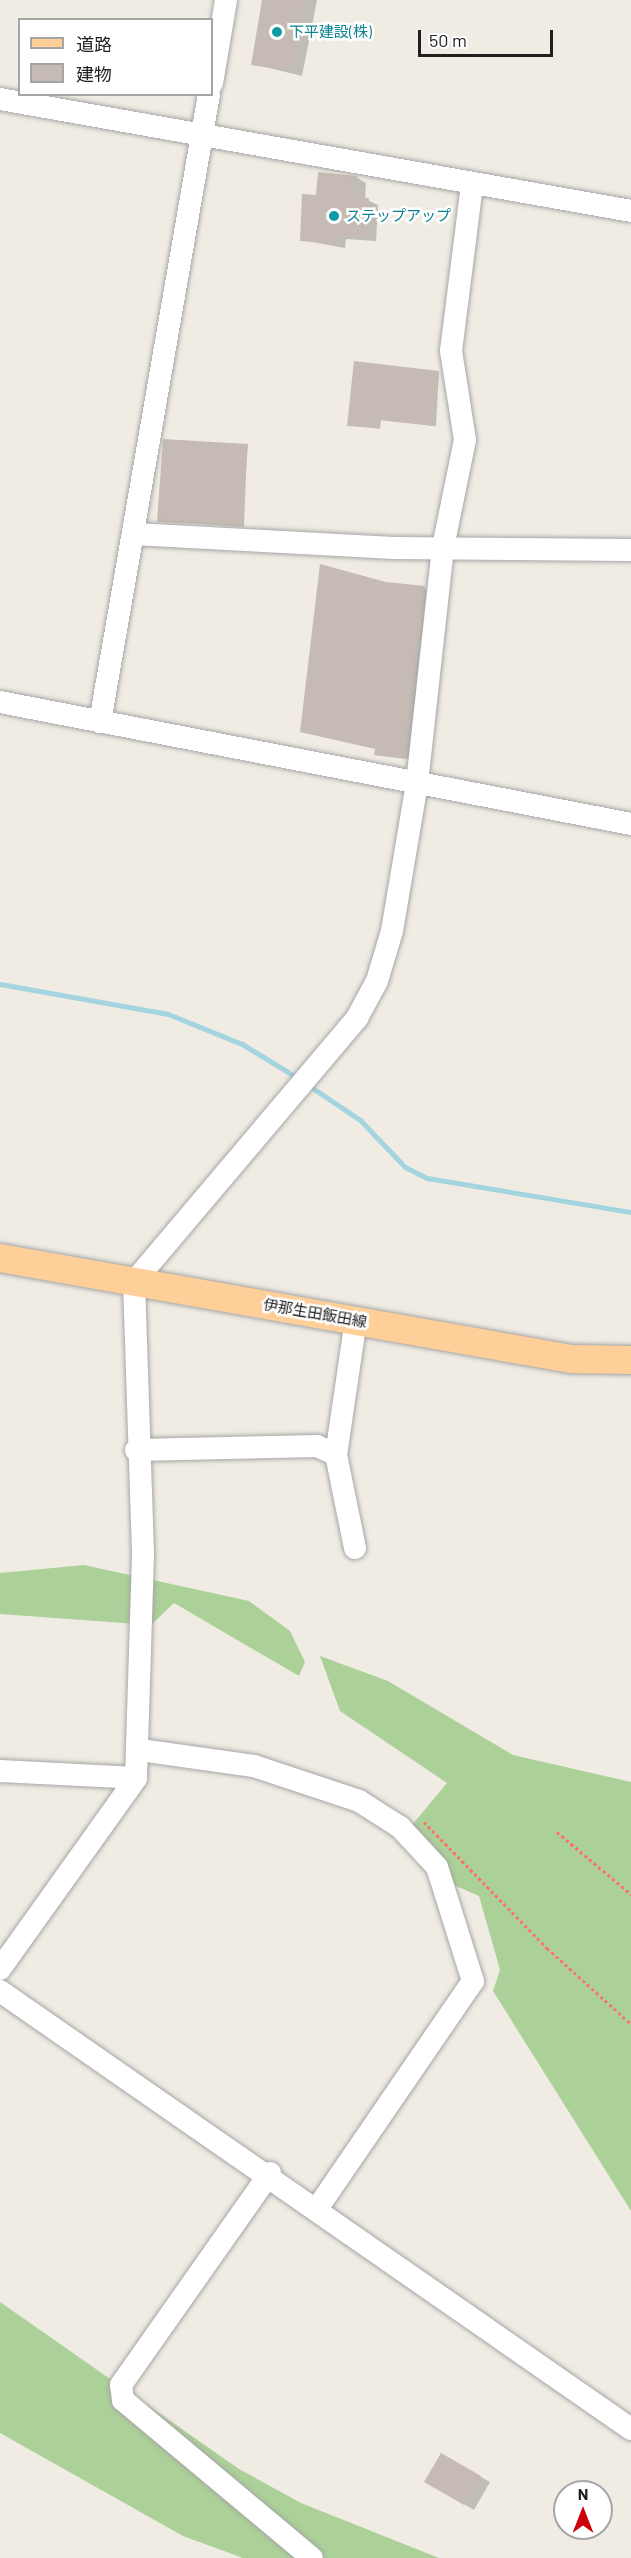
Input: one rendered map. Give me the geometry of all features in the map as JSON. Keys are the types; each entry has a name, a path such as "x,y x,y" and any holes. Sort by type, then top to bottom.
{"main road":[{"name":"伊那生田飯田線","path":"0,1258 571,1359 631,1360"}],"street":[{"path":"213,77 226,0"},
{"path":"100,722 209,96"},
{"path":"0,99 202,137 631,211"},
{"path":"0,1970 136,1778 140,1750 143,1553 136,1450 134,1282 357,1018 377,981 392,931 417,783 443,547 465,440 451,351 472,184"},
{"path":"134,534 443,547 631,550"},
{"path":"0,702 631,824"},
{"path":"355,1548 336,1455 356,1320"},
{"path":"136,1450 317,1446 336,1455"},
{"path":"140,1750 254,1766 359,1801 400,1827 437,1867 473,1981 318,2207"},
{"path":"0,1771 136,1778"},
{"path":"0,1991 318,2207 631,2429"},
{"path":"270,2174 121,2385 123,2400 312,2558"}],"path":[{"path":"419,1820 631,2024"},
{"path":"557,1833 631,1894"}],"green space":[{"path":"84,1565 249,1601 290,1631 305,1662 299,1676 174,1603 151,1625 0,1614 0,1573"},
{"path":"320,1656 388,1681 513,1755 631,1782 631,2211 493,1991 500,1970 479,1896 456,1886 412,1825 447,1783 340,1711"},
{"path":"0,2302 239,2469 301,2503 439,2558 243,2558 183,2536 0,2433"}],"building":[{"name":"下平建設(株)","path":"262,0 304,0 292,71 251,65"},
{"name":"ステップアップ","path":"318,172 357,176 355,197 369,198 366,237 337,235 336,243 300,241 302,194 316,195"},
{"path":"354,361 439,371 434,426 379,420 378,428 347,426"},
{"path":"163,439 248,444 242,526 157,522"},
{"path":"320,564 386,582 425,586 406,759 374,755 375,749 300,732"},
{"path":"441,2453 481,2476 464,2505 424,2482"}],"waterway":[{"path":"0,984 168,1014 242,1044 298,1078"},
{"path":"308,1085 360,1120 405,1167 427,1178 631,1212"}],"place":[{"name":"下平建設(株)","path":"277,32"},
{"name":"ステップアップ","path":"334,216"}]}
